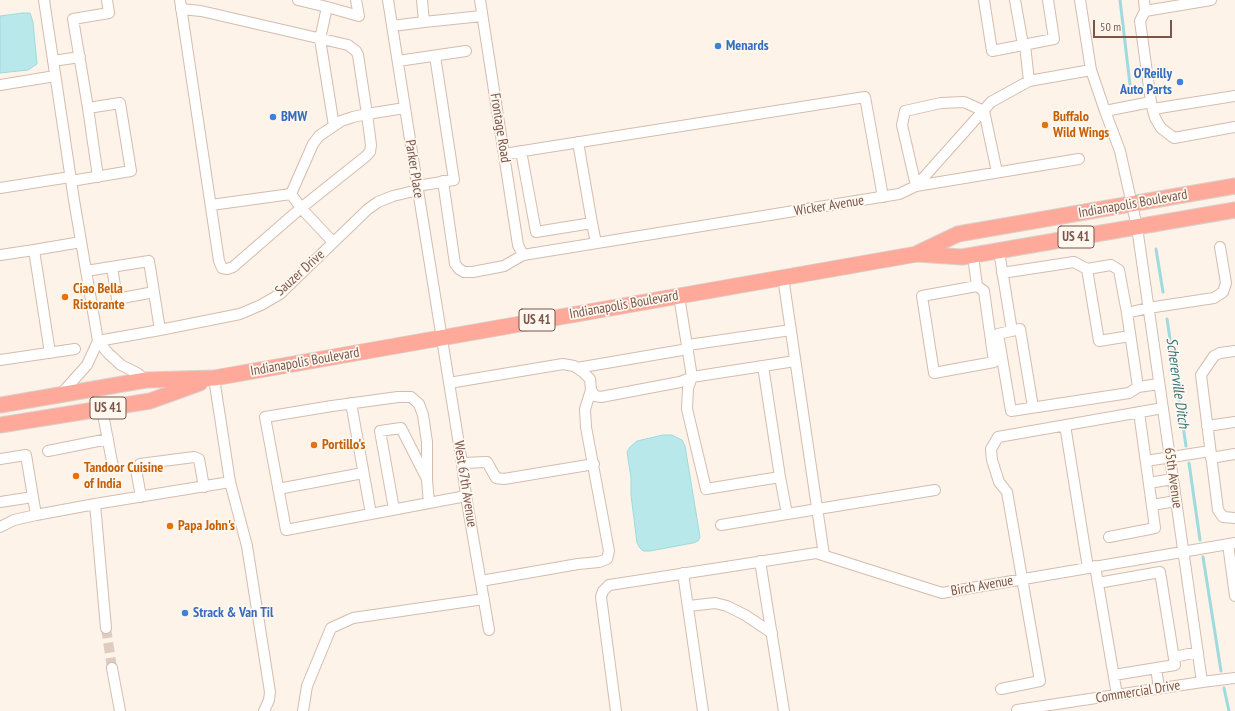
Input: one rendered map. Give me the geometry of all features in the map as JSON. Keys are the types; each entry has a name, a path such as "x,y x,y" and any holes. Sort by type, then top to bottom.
{"highway":[{"name":"Indianapolis Boulevard","path":"917,254 958,234 1235,186"},
{"name":"Indianapolis Boulevard","path":"0,404 146,380 214,378 917,254 962,257 973,256 1235,210"},
{"name":"Indianapolis Boulevard","path":"0,425 150,401 214,378"}],"street":[{"path":"44,0 70,179 98,341 120,365 137,373 146,380"},
{"path":"98,177 73,19 108,13 107,0"},
{"path":"298,0 359,16 356,0"},
{"name":"Parker Place","path":"388,0 442,337"},
{"path":"422,0 424,22"},
{"name":"Frontage Road","path":"480,0 518,245 523,255"},
{"path":"984,0 992,52 1054,39 1048,0"},
{"path":"1015,0 1024,45 1029,81"},
{"name":"65th Avenue","path":"1080,0 1092,70 1105,112 1120,151 1137,227 1202,682"},
{"path":"1144,0 1145,12 1140,21 1152,105 1155,118 1161,128 1174,138 1235,127"},
{"path":"1145,12 1211,0"},
{"path":"181,5 348,45 356,51 358,55 371,145 370,152 233,267 227,269 222,268 219,261 181,5"},
{"path":"327,7 320,39 334,126"},
{"path":"392,26 482,16"},
{"path":"398,61 466,51"},
{"name":"Sauzer Drive","path":"98,341 240,314 262,305 280,294 357,218 378,202 417,188 443,181 454,180 435,56"},
{"path":"53,61 80,58"},
{"name":"Wicker Avenue","path":"523,255 899,194 916,186 991,102 1029,81 1092,70"},
{"path":"0,85 55,76"},
{"path":"1105,112 1152,105 1235,96"},
{"path":"504,154 865,97 883,197"},
{"path":"997,172 984,111 964,102 905,110 902,125 916,186 1078,159"},
{"path":"0,188 131,172 120,103 88,108"},
{"path":"291,194 313,144 319,136 334,126 353,117 405,108"},
{"path":"578,142 596,244"},
{"path":"521,151 536,232 592,223"},
{"path":"443,181 454,258 459,269 464,272 473,272 504,266 523,255"},
{"path":"211,205 291,194"},
{"path":"291,194 333,242"},
{"path":"0,256 81,242"},
{"path":"1127,313 1148,308 1214,298 1223,292 1226,283 1220,247"},
{"path":"34,250 50,353"},
{"path":"999,251 1012,330"},
{"path":"973,256 978,286 984,291 994,362 934,373 922,296 978,286"},
{"path":"86,271 148,261 160,330"},
{"path":"1002,273 1074,262 1087,269 1111,265 1119,270 1138,387"},
{"path":"112,267 117,299 154,292"},
{"path":"1087,269 1099,341 1130,336"},
{"path":"782,277 796,361 824,556"},
{"path":"679,296 692,377 688,388 687,409 706,489 780,477"},
{"path":"1033,407 1020,328 998,334 1011,411 1129,393 1138,387 1159,384"},
{"path":"577,368 688,347 791,330"},
{"name":"West 67th Avenue","path":"442,337 466,496 489,630"},
{"path":"60,395 87,365 98,341"},
{"path":"0,360 75,349"},
{"path":"1235,351 1220,353 1214,356 1201,375 1218,510 1224,517 1235,518"},
{"path":"591,390 595,396 601,397 680,382 692,377 796,361"},
{"path":"449,383 563,364 577,368 590,379 591,390 585,409 586,427 609,551 607,559 599,562 578,564 481,581"},
{"path":"763,366 787,514"},
{"path":"214,378 230,482 247,546 270,692 264,711"},
{"path":"429,503 427,480 427,442 423,415 419,404 411,397 398,397 351,403 265,417 286,530 394,509 429,503 466,496"},
{"path":"351,403 371,514"},
{"path":"1001,689 1040,681 1007,492 999,482 992,460 991,448 998,437 1163,408"},
{"path":"102,409 113,467"},
{"path":"1109,537 1155,528 1139,412"},
{"path":"1207,426 1235,422"},
{"path":"1065,425 1092,567 1098,583 1117,695"},
{"path":"394,509 380,431 401,428 427,480"},
{"path":"48,451 108,439"},
{"path":"0,459 26,454 36,515"},
{"path":"1146,461 1235,454"},
{"path":"141,497 136,469 140,464 194,457 200,459 204,486"},
{"path":"462,463 487,462 496,478 504,479 594,464"},
{"path":"278,489 364,473"},
{"path":"1149,483 1173,479"},
{"path":"0,527 14,520 36,515 230,482"},
{"path":"721,525 935,490"},
{"path":"0,502 34,497"},
{"path":"1152,505 1176,501"},
{"path":"95,504 106,628"},
{"path":"1231,544 1235,596"},
{"name":"Birch Avenue","path":"616,711 601,606 603,591 609,585 734,564 816,553 942,593 1231,544"},
{"path":"1135,560 1138,576"},
{"path":"760,561 784,711"},
{"path":"1098,583 1160,572 1175,665 1114,675"},
{"path":"684,573 703,711"},
{"path":"303,711 307,686 331,628 353,618 484,599"},
{"path":"689,606 715,603 727,606 745,615 772,633"},
{"path":"1174,657 1198,652"},
{"path":"112,668 120,711"},
{"path":"1156,668 1159,688"},
{"name":"Commercial Drive","path":"1017,710 1235,678"}],"water":[{"path":"30,13 33,22 37,64 28,70 0,73 0,16"},
{"path":"663,435 672,435 682,440 685,446 700,537 698,541 693,543 643,551 637,543 627,452 637,441"}],"waterway":[{"name":"Schererville Ditch","path":"1120,0 1131,93"},
{"name":"Schererville Ditch","path":"1156,249 1163,292"},
{"name":"Schererville Ditch","path":"1167,319 1186,446"},
{"name":"Schererville Ditch","path":"1189,463 1200,540"},
{"name":"Schererville Ditch","path":"1203,557 1221,671"},
{"name":"Schererville Ditch","path":"1224,688 1229,711"}],"tunnel":[{"path":"106,628 112,668"}],"place":[{"name":"Menards","path":"718,46"},
{"name":"O'Reilly Auto Parts","path":"1180,82"},
{"name":"BMW","path":"273,117"},
{"name":"Buffalo Wild Wings","path":"1045,125"},
{"name":"Ciao Bella Ristorante","path":"65,297"},
{"name":"Portillo's","path":"314,445"},
{"name":"Tandoor Cuisine of India","path":"76,476"},
{"name":"Papa John's","path":"170,526"},
{"name":"Strack & Van Til","path":"185,613"}]}
